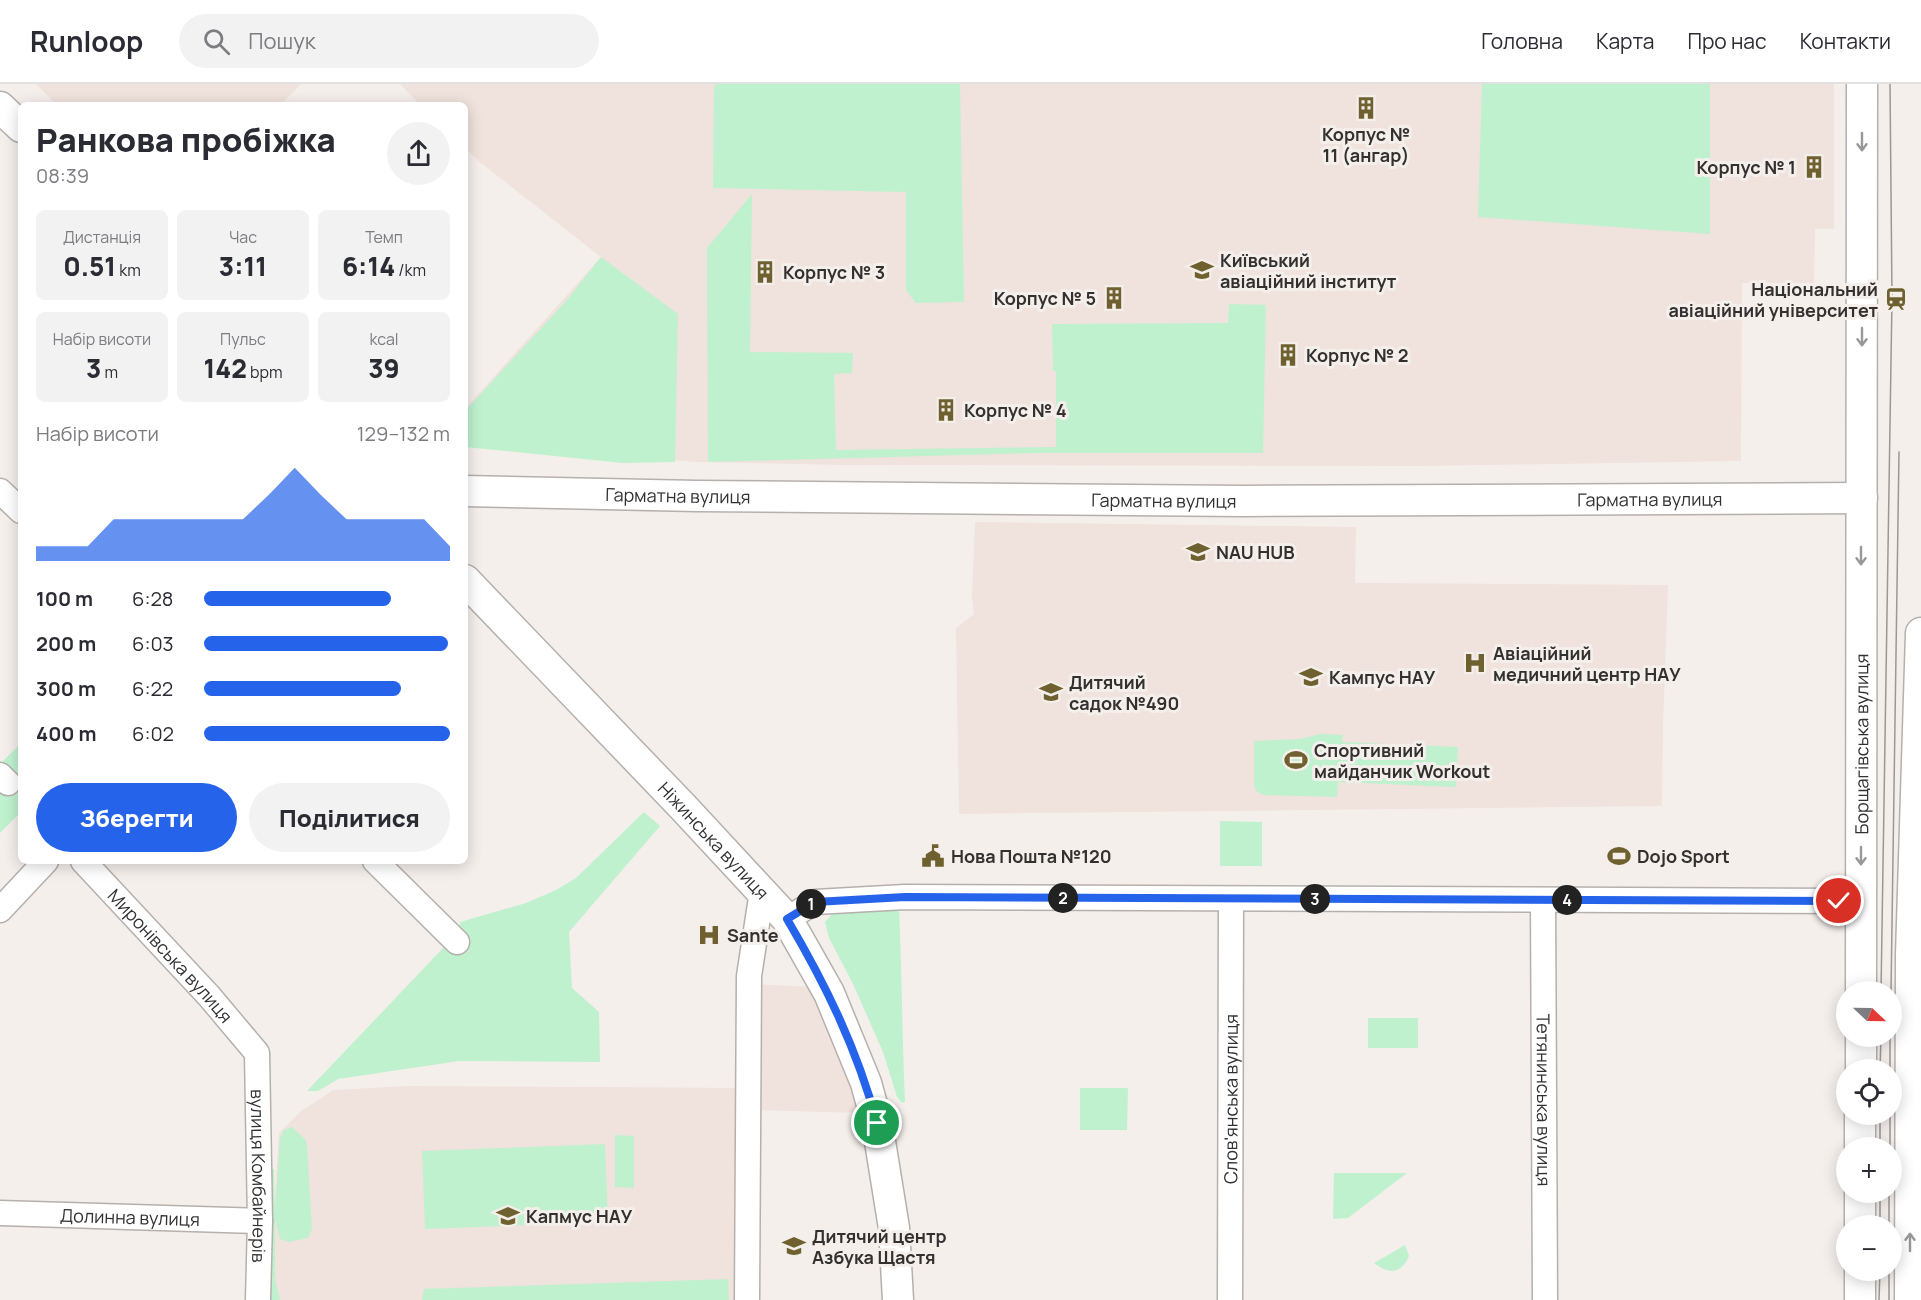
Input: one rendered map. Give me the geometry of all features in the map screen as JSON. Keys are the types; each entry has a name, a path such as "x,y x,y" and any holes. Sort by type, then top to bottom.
{"main road":[{"name":"Борщагівська вулиця","path":"1861,981 1862,84"},
{"path":"0,107 18,124"},
{"name":"Гарматна вулиця","path":"468,491 1232,501 1862,498"},
{"name":"Ніжинська вулиця","path":"468,583 787,919 829,993 866,1083 877,1123 894,1228 898,1300"},
{"path":"1910,1300 1911,955 1921,633"},
{"path":"1860,1281 1860,1300"}],"street":[{"path":"0,491 18,508"},
{"path":"0,910 42,864"},
{"name":"Миронівська вулиця","path":"86,864 209,996 257,1053"},
{"path":"378,864 457,942"},
{"path":"747,1300 749,976 762,891"},
{"path":"787,919 815,902 905,897 1861,901"},
{"name":"Слов'янська вулиця","path":"1230,1300 1231,898"},
{"name":"Тетянинська вулиця","path":"1543,900 1545,1300"},
{"name":"вулиця Комбайнерів","path":"257,1053 260,1221 258,1300"},
{"name":"Долинна вулиця","path":"0,1213 260,1221"}],"shaded area":[{"path":"36,84 301,84 283,102 54,102"},
{"name":"Київський авіаційний інститут","path":"400,84 1834,84 1834,229 1815,229 1814,283 1742,283 1741,461 1422,466 845,465 697,462 468,446 468,406 601,257 468,151 468,102 417,102"},
{"name":"Кампус НАУ","path":"975,522 1356,527 1355,583 1668,585 1662,806 959,814 956,628 974,614 972,596"},
{"path":"754,984 813,987 862,1113 750,1110"},
{"name":"Капмус НАУ","path":"409,1086 741,1088 743,1300 268,1300 279,1133 300,1112 333,1090"}],"green space":[{"path":"716,84 960,84 964,302 916,303 906,290 906,192 713,188 714,86"},
{"path":"1482,84 1710,84 1710,234 1478,217"},
{"path":"752,194 750,352 853,353 852,373 834,374 836,450 1056,447 1056,371 1053,371 1052,324 1228,323 1229,304 1266,305 1263,453 1038,453 708,462 707,248"},
{"path":"601,257 678,314 675,462 623,463 468,447 468,408 566,301"},
{"path":"1320,734 1343,735 1342,742 1458,747 1456,787 1338,782 1337,797 1264,795 1256,791 1254,741 1300,739"},
{"path":"18,746 18,815 0,833 0,764"},
{"path":"644,812 660,826 569,932 572,988 599,1012 600,1062 459,1061 338,1079 318,1091 307,1091 445,946 459,935 460,922 526,903 556,890 576,878"},
{"path":"1220,821 1262,822 1262,866 1220,866"},
{"path":"899,907 905,1102 902,1103 897,1097 883,1052 853,984 829,938 825,922 833,913"},
{"path":"1368,1018 1418,1018 1418,1048 1368,1048"},
{"path":"1080,1088 1128,1088 1127,1130 1080,1130"},
{"path":"292,1127 305,1139 307,1145 312,1229 308,1238 289,1242 280,1239 275,1219 275,1279 280,1300 264,1300 266,1169 274,1169 275,1213 280,1137 284,1130"},
{"path":"615,1135 634,1136 634,1188 615,1187"},
{"path":"605,1144 608,1222 425,1229 422,1151"},
{"path":"1334,1173 1407,1173 1348,1218 1333,1219"},
{"path":"1405,1245 1409,1256 1402,1267 1389,1271 1374,1263"},
{"path":"728,1279 729,1300 422,1300 424,1289"}],"tram line":[{"path":"1881,981 1892,299 1890,84"},
{"path":"1891,981 1899,452"},
{"path":"1880,1059 1881,1047"},
{"path":"1890,1047 1890,1059"},
{"path":"1880,1125 1880,1137"},
{"path":"1890,1125 1890,1137"},
{"path":"1880,1203 1880,1215"},
{"path":"1889,1203 1889,1215"},
{"path":"1879,1300 1880,1281"},
{"path":"1889,1281 1889,1300"}],"place":[{"name":"Корпус № 11 (ангар)","path":"1366,108"},
{"name":"Корпус № 1","path":"1814,167"},
{"name":"Київський авіаційний інститут","path":"1202,270"},
{"name":"Корпус № 3","path":"765,272"},
{"name":"Корпус № 5","path":"1114,298"},
{"name":"Національний авіаційний університет","path":"1896,299"},
{"name":"Корпус № 2","path":"1288,355"},
{"name":"Корпус № 4","path":"946,410"},
{"name":"NAU HUB","path":"1198,552"},
{"name":"Авіаційний медичний центр НАУ","path":"1475,663"},
{"name":"Кампус НАУ","path":"1311,677"},
{"name":"Дитячий садок №490","path":"1051,692"},
{"name":"Спортивний майданчик Workout","path":"1296,760"},
{"name":"Нова Пошта №120","path":"933,856"},
{"name":"Dojo Sport","path":"1619,856"},
{"name":"Sante","path":"709,935"},
{"name":"Капмус НАУ","path":"508,1216"},
{"name":"Дитячий центр Азбука Щастя","path":"794,1246"}],"route":[{"path":"877,1123 866,1083 829,993 787,919 815,902 905,897 1839,901"}]}
